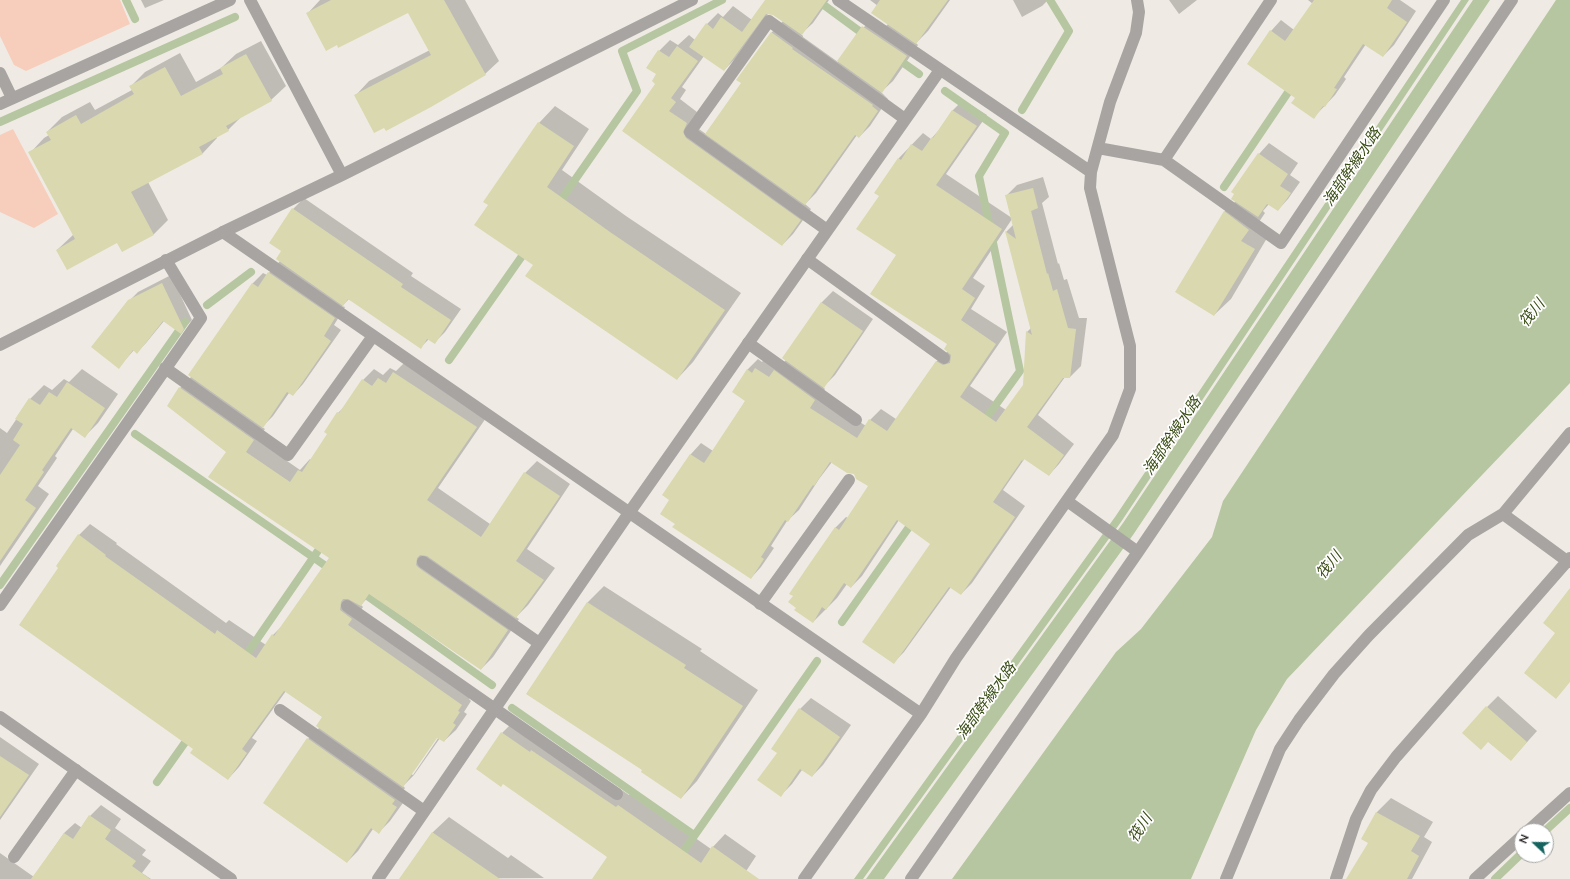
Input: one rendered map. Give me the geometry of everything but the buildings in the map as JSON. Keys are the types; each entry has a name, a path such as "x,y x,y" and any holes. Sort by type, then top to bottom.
{"street":[{"path":"0,104 230,0"},
{"path":"250,0 342,175"},
{"path":"0,344 166,260 342,175 692,0"},
{"path":"838,0 1091,172"},
{"path":"804,879 921,714 956,658 1113,435 1130,389 1130,346 1090,188 1091,172 1110,102 1136,33 1138,12 1137,0"},
{"path":"1164,160 1271,0"},
{"path":"1098,148 1164,160 1281,243 1444,0"},
{"path":"911,879 1134,549 1512,0"},
{"path":"827,230 690,132 769,21 905,119"},
{"path":"378,879 629,513 940,70"},
{"path":"0,73 12,98"},
{"path":"223,232 921,714"},
{"path":"0,605 201,318 166,260"},
{"path":"807,260 944,358"},
{"path":"165,368 288,455 373,336"},
{"path":"748,343 856,420"},
{"path":"1226,879 1280,749 1299,720 1334,674 1468,535 1503,514 1570,433"},
{"path":"760,604 849,480"},
{"path":"1067,500 1134,549"},
{"path":"1336,879 1356,819 1371,790 1396,757 1569,560 1503,514"},
{"path":"424,562 539,643"},
{"path":"347,606 617,794"},
{"path":"280,710 424,811"},
{"path":"0,717 231,879"},
{"path":"14,857 76,770"},
{"path":"1537,823 1570,793"},
{"path":"1475,879 1514,843"}],"shaded area":[{"path":"0,0 120,0 130,24 26,71 14,65 0,36"},
{"path":"13,129 58,214 34,228 0,212 0,135"}],"water":[{"name":"海部幹線水路","path":"1461,0 1469,0 1121,522 863,879 854,879 1115,517"},
{"path":"1473,0 1490,0 1133,535 884,879 866,879 1123,523"},
{"name":"筏川","path":"1556,0 1570,0 1570,383 1287,679 1256,730 1191,879 952,879 1116,652 1141,629 1212,537 1223,501"}],"waterway":[{"path":"126,0 135,19"},
{"path":"556,207 637,91 622,51 722,0"},
{"path":"817,0 866,36"},
{"path":"1022,110 1069,31 1050,0"},
{"path":"0,122 235,17"},
{"path":"895,57 919,74"},
{"path":"1224,187 1293,85"},
{"path":"945,91 1005,133 979,176 1020,371 982,424"},
{"path":"449,360 527,249"},
{"path":"207,305 251,272"},
{"path":"0,585 185,322"},
{"path":"135,434 333,571"},
{"path":"842,622 914,520"},
{"path":"242,661 324,542"},
{"path":"359,590 492,685"},
{"path":"678,859 817,661"},
{"path":"512,708 694,835"},
{"path":"157,782 191,734"},
{"path":"1554,823 1570,808"},
{"path":"1495,879 1514,861"}]}
